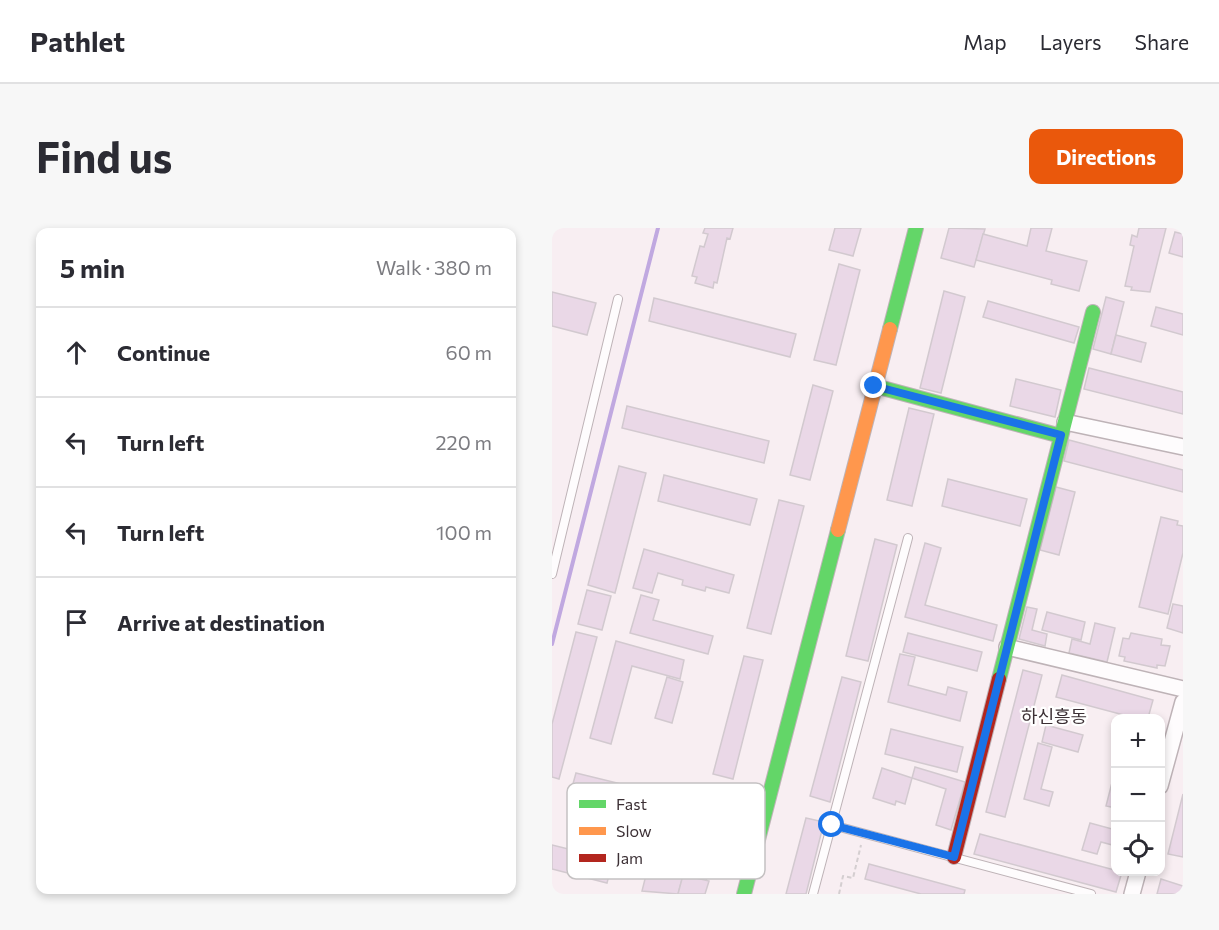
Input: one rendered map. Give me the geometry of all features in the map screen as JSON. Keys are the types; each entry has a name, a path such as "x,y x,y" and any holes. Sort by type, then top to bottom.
{"street":[{"path":"765,812 916,228"},
{"path":"954,857 1093,312"},
{"path":"874,386 1063,429 1183,447"},
{"path":"1007,647 1183,689"},
{"path":"1165,771 1183,702"},
{"path":"1132,894 1137,876"},
{"path":"744,894 748,879"}],"lane":[{"path":"552,574 618,299"},
{"path":"813,894 908,537"},
{"path":"832,825 1091,894"}],"path":[{"path":"839,894 843,876 853,878 864,833"}],"building":[{"path":"705,228 733,228 730,239 727,238 717,283 714,282 713,288 695,283 697,277 692,276 700,246 704,247 708,234 703,233"},
{"path":"835,228 861,228 853,256 829,250"},
{"path":"949,228 985,229 974,267 941,258"},
{"path":"1031,228 1052,228 1046,251 1087,261 1079,291 1051,284 1052,280 976,260 983,234 1027,246"},
{"path":"1139,228 1166,228 1150,292 1131,290 1132,287 1125,286 1134,246 1130,245 1132,235 1137,237"},
{"path":"1175,232 1183,234 1183,257 1169,253"},
{"path":"839,264 860,270 836,365 814,360"},
{"path":"944,291 965,297 941,393 920,388"},
{"path":"552,292 596,303 587,335 552,326"},
{"path":"1106,297 1124,302 1111,354 1093,349"},
{"path":"654,298 796,334 790,357 649,321"},
{"path":"988,301 1079,327 1074,343 983,317"},
{"path":"1156,307 1183,314 1183,335 1151,326"},
{"path":"1116,335 1146,343 1141,362 1111,354"},
{"path":"1089,368 1183,392 1183,414 1084,389"},
{"path":"1016,379 1061,390 1055,417 1010,406"},
{"path":"813,385 833,391 810,480 790,475"},
{"path":"627,406 769,441 764,463 622,428"},
{"path":"909,408 934,414 912,506 887,500"},
{"path":"1069,440 1183,470 1183,492 1064,461"},
{"path":"619,466 646,473 615,593 588,585"},
{"path":"664,475 757,499 750,525 658,501"},
{"path":"948,479 1027,499 1020,526 942,506"},
{"path":"1056,487 1075,492 1059,555 1040,550"},
{"path":"779,500 804,506 771,634 747,628"},
{"path":"1161,517 1178,521 1177,525 1183,526 1183,553 1168,614 1139,607"},
{"path":"875,539 897,545 868,661 846,656"},
{"path":"925,543 941,548 925,605 997,625 993,641 905,617"},
{"path":"644,549 734,575 729,593 706,587 705,591 682,585 683,580 658,573 652,593 633,588"},
{"path":"587,590 611,596 602,630 578,624"},
{"path":"641,595 659,600 653,620 713,636 708,654 630,633"},
{"path":"1173,604 1183,606 1183,633 1167,628"},
{"path":"1027,607 1037,609 1032,630 1047,634 1045,646 1019,639"},
{"path":"1047,612 1085,622 1081,640 1042,630"},
{"path":"1095,623 1115,628 1107,662 1069,653 1072,639 1090,644"},
{"path":"576,632 597,637 559,779 552,777 552,724"},
{"path":"908,633 982,652 977,671 903,652"},
{"path":"1131,633 1162,639 1161,645 1170,646 1165,666 1157,665 1157,668 1124,661 1125,657 1119,656 1123,638 1129,639"},
{"path":"616,641 684,660 680,679 632,666 611,744 590,738"},
{"path":"900,654 915,657 908,685 946,695 948,687 967,692 960,721 888,702"},
{"path":"744,656 763,660 733,779 713,774"},
{"path":"1023,670 1042,675 1005,817 986,812"},
{"path":"1062,675 1153,700 1149,714 1120,714 1056,697"},
{"path":"667,677 683,682 672,723 655,718"},
{"path":"842,677 861,682 830,802 810,796"},
{"path":"1046,725 1083,735 1078,752 1042,742"},
{"path":"891,729 963,747 957,772 885,754"},
{"path":"1038,743 1052,747 1041,789 1053,792 1049,806 1024,799"},
{"path":"915,767 965,782 951,830 936,825 946,789 912,778"},
{"path":"882,768 912,778 905,804 896,801 895,805 873,798"},
{"path":"576,773 617,783 573,783"},
{"path":"1111,786 1111,807 1106,806"},
{"path":"1183,794 1183,857 1168,854"},
{"path":"806,818 824,822 806,894 786,894"},
{"path":"1090,823 1111,829 1111,845 1101,842 1097,854 1082,850"},
{"path":"980,834 1111,869 1111,876 1121,876 1116,892 974,854"},
{"path":"552,845 567,849 567,873 552,869"},
{"path":"869,864 965,890 964,894 921,894 865,879"},
{"path":"591,879 608,879 607,883"},
{"path":"645,879 682,879 678,894 642,891"},
{"path":"682,879 709,881 705,894 678,894"},
{"path":"1161,879 1183,886 1183,894 1157,894"}],"waterway":[{"path":"552,644 658,228"}],"traffic: fast":[{"path":"890,329 916,228"},
{"path":"999,679 1093,312"},
{"path":"875,386 1061,436"},
{"path":"765,813 838,530"},
{"path":"744,894 748,879"}],"traffic: slow":[{"path":"838,530 890,329"}],"traffic: jam":[{"path":"954,857 999,679"}],"district":[{"name":"하신흥동","path":"1054,717"}],"route":[{"path":"832,825 954,857 1061,435 874,386"}]}
